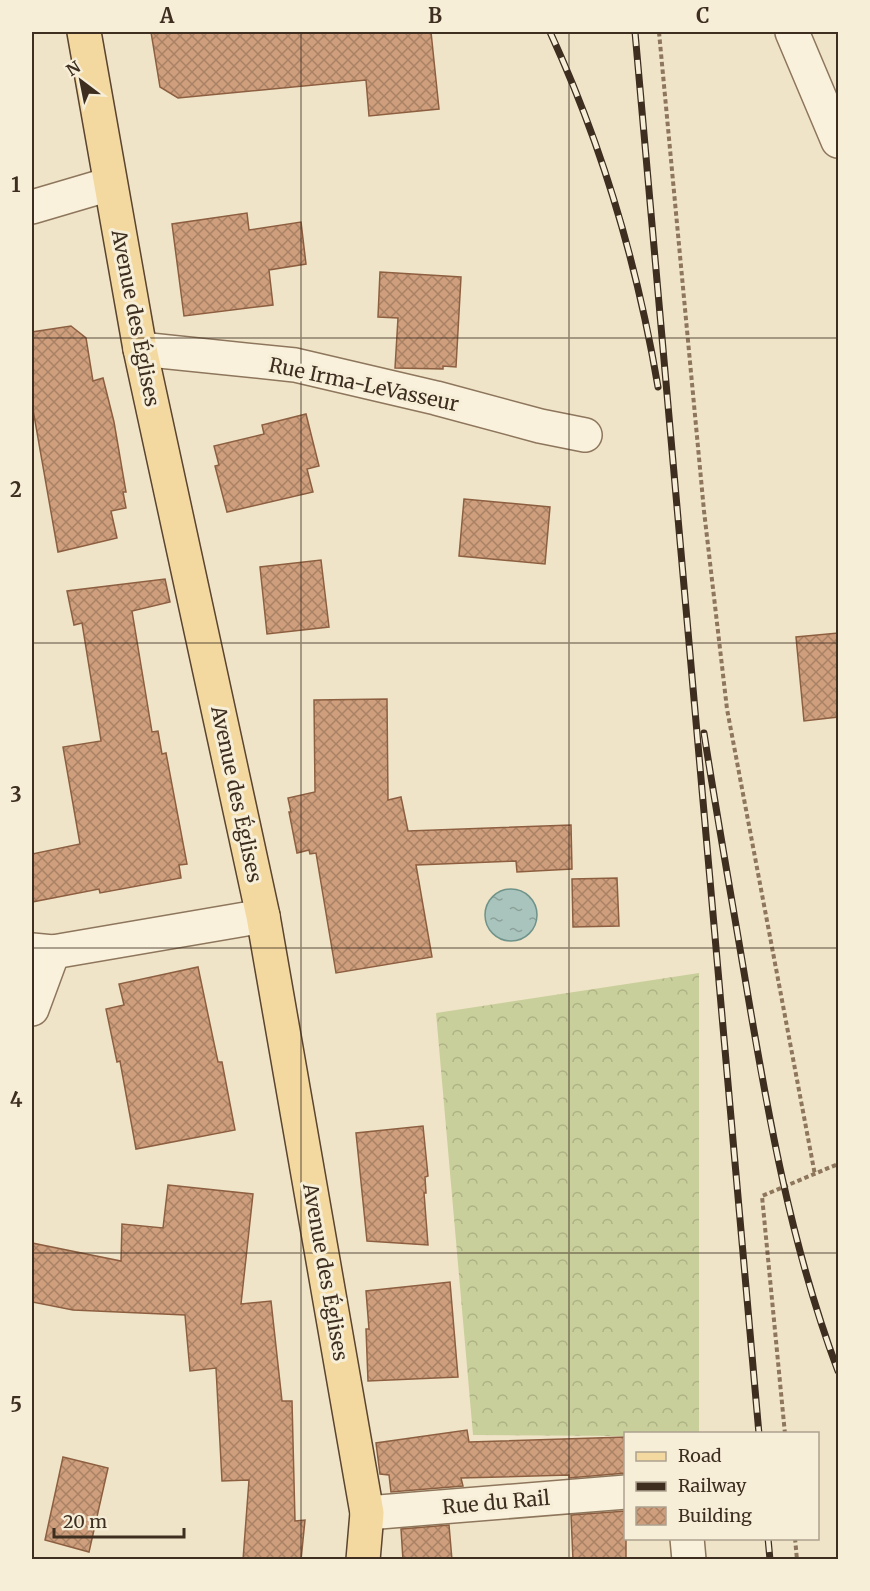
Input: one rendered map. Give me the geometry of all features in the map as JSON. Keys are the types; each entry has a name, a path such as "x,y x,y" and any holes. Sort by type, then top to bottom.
{"main road":[{"name":"Avenue des Églises","path":"84,32 140,349 263,916 366,1513 363,1560"}],"street":[{"path":"792,32 838,141"},
{"path":"32,207 110,184"},
{"name":"Rue Irma-LeVasseur","path":"140,349 295,365 436,398 540,426 585,435"},
{"path":"32,1009 42,951 263,916"},
{"name":"Rue du Rail","path":"366,1513 624,1492"},
{"path":"687,1540 689,1560"}],"path":[{"path":"659,32 703,499 727,709 815,1175"},
{"path":"785,1432 762,1196 838,1164"},
{"path":"795,1540 797,1560"}],"green space":[{"path":"699,973 699,1432 624,1432 624,1436 473,1435 436,1013"}],"water":[{"path":"511,889 525,893 533,901 537,915 533,929 525,937 511,941 497,937 489,929 485,915 489,901 497,893"}],"building":[{"path":"151,32 431,32 439,109 369,116 366,80 178,98 160,87"},
{"path":"247,213 249,230 301,222 306,264 269,270 273,305 184,316 172,224"},
{"path":"380,272 461,277 456,367 395,368 398,318 378,317"},
{"path":"71,326 86,338 93,381 103,378 114,422 126,492 123,492 126,508 111,511 117,538 58,552 32,404 32,332"},
{"path":"306,414 319,466 307,469 313,492 227,512 215,466 219,465 214,446 264,434 262,425"},
{"path":"464,499 550,507 545,564 459,556"},
{"path":"321,560 329,627 267,634 260,567"},
{"path":"165,579 170,602 132,611 152,732 158,731 162,754 166,753 187,864 179,865 181,878 100,893 99,889 32,902 32,854 80,844 63,747 101,741 82,623 74,625 67,591"},
{"path":"838,633 838,717 804,721 796,637"},
{"path":"387,699 388,800 401,797 408,831 571,825 572,869 517,872 516,861 416,865 432,957 336,973 316,853 310,854 309,850 297,853 288,798 315,792 314,700"},
{"path":"617,878 619,926 573,927 572,879"},
{"path":"198,967 218,1062 222,1062 235,1130 136,1149 120,1061 117,1062 106,1009 124,1005 119,984"},
{"path":"423,1126 428,1176 425,1177 426,1193 424,1193 428,1245 367,1241 356,1133"},
{"path":"168,1185 253,1194 241,1304 271,1301 282,1401 292,1401 295,1521 305,1520 301,1560 243,1560 249,1480 222,1481 216,1368 190,1371 185,1315 73,1310 32,1302 32,1243 121,1261 122,1224 163,1228"},
{"path":"450,1282 458,1377 368,1381 366,1329 369,1329 366,1291"},
{"path":"467,1430 469,1442 624,1437 624,1473 569,1478 569,1475 461,1478 463,1486 391,1492 389,1475 380,1474 376,1443"},
{"path":"63,1457 108,1468 89,1552 45,1540"},
{"path":"624,1511 626,1560 573,1560 571,1515"},
{"path":"449,1525 452,1560 403,1560 401,1529"}],"railway":[{"path":"550,32 586,118 616,205 640,295 658,387"},
{"path":"635,32 759,1432"},
{"path":"704,733 772,1131 807,1276 838,1371"},
{"path":"768,1540 770,1560"}]}
